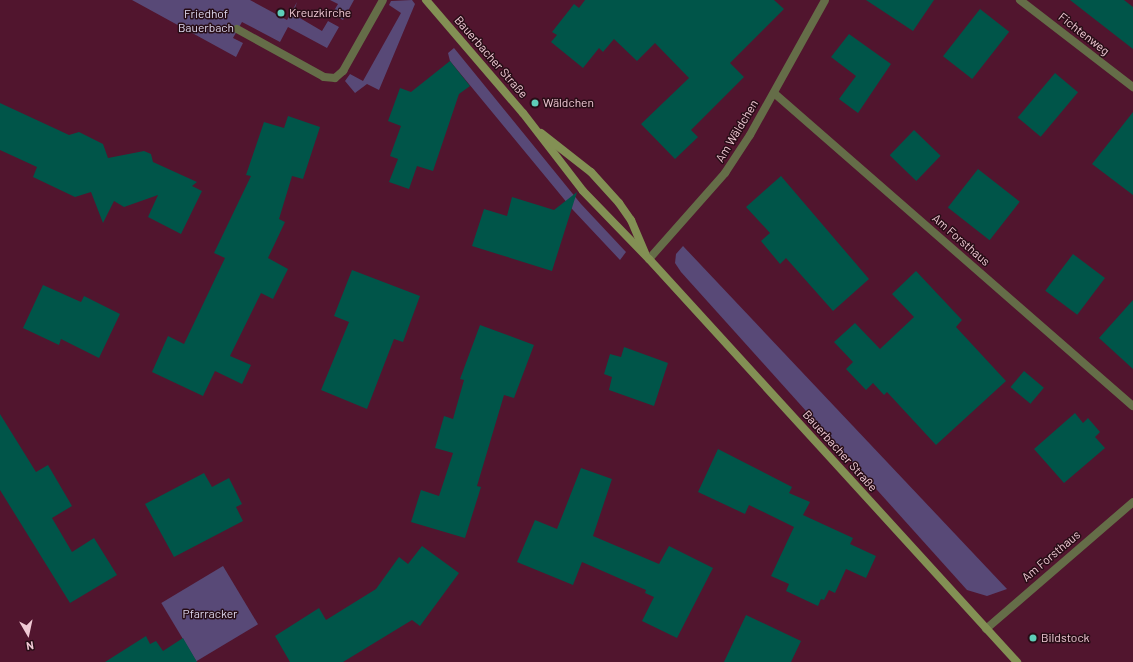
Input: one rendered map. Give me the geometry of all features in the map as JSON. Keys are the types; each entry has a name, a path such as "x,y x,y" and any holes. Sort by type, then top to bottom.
{"street":[{"path":"237,29 324,77 335,78 344,71 383,0"},
{"name":"Bauerbacher Straße","path":"426,0 537,130 583,191 648,257 1017,662"},
{"name":"Am Wäldchen","path":"648,257 725,173 774,93 824,0"},
{"name":"Fichtenweg","path":"1020,0 1133,87"},
{"name":"Am Forsthaus","path":"774,93 1133,406"},
{"path":"537,130 591,172 620,203 631,220 648,257"},
{"name":"Am Forsthaus","path":"986,628 1133,502"}],"green space":[{"name":"Friedhof Bauerbach","path":"132,0 250,0 287,20 297,2 293,14 322,31 328,21 339,27 327,48 288,27 280,42 242,22 233,38 243,43 236,57"},
{"path":"330,0 354,0 343,20 332,14 338,4"},
{"path":"412,0 415,4 379,90 367,84 355,93 345,81 350,74 363,81 401,13 389,5 391,1"},
{"path":"454,48 581,204 626,252 620,260 573,210 450,61 448,53"},
{"path":"683,246 1007,589 987,596 967,590 681,272 675,263 676,254"},
{"name":"Pfarracker","path":"223,566 258,624 196,661 161,603"}],"building":[{"path":"585,0 774,0 784,9 730,63 744,77 691,130 698,137 675,159 641,124 689,78 655,43 637,61 614,39 603,52 599,48 583,68 551,42 557,35 552,32 574,4 579,8"},
{"path":"866,0 934,0 913,31"},
{"path":"1070,0 1124,0 1133,7 1133,49"},
{"path":"980,9 1009,32 972,79 943,56"},
{"path":"849,34 891,64 858,113 839,99 856,76 831,57"},
{"path":"450,61 470,86 459,94 433,171 417,166 409,189 389,182 398,159 390,156 401,126 388,121 400,88 411,92"},
{"path":"1055,73 1078,92 1041,137 1018,117"},
{"path":"0,103 69,135 79,132 103,144 108,158 144,151 151,154 153,162 197,182 192,186 202,191 181,234 148,217 158,195 124,207 114,201 103,223 91,192 75,197 33,177 37,167 0,150"},
{"path":"1133,112 1133,195 1092,164"},
{"path":"288,116 320,127 303,179 292,176 279,219 285,222 268,258 288,269 273,299 261,293 230,356 251,365 242,384 215,371 203,396 152,372 168,336 184,344 225,258 214,253 251,176 246,175 264,122 284,128"},
{"path":"914,130 941,156 916,181 890,155"},
{"path":"978,169 1020,202 990,240 948,208"},
{"path":"781,176 869,279 833,311 786,258 780,264 761,241 770,233 746,207"},
{"path":"577,192 552,271 472,246 484,209 507,216 512,197 554,210"},
{"path":"1073,254 1105,278 1077,315 1045,291"},
{"path":"352,270 420,296 403,342 394,339 367,409 321,390 349,322 334,316"},
{"path":"916,271 962,320 956,327 1006,381 936,445 887,392 884,395 873,383 866,390 846,369 853,362 834,342 855,323 880,349 914,317 892,294"},
{"path":"43,285 81,302 84,296 120,314 99,358 61,339 59,345 23,328"},
{"path":"1133,300 1133,369 1099,338"},
{"path":"480,325 534,345 514,398 504,395 477,486 481,487 465,538 411,522 421,490 439,496 453,453 435,448 444,416 453,419 464,380 460,379"},
{"path":"624,347 668,363 654,406 609,390 612,377 604,374 610,354 621,357"},
{"path":"1024,371 1044,388 1030,404 1011,387"},
{"path":"1075,413 1083,423 1088,418 1100,432 1095,437 1105,448 1064,483 1034,449"},
{"path":"0,414 36,472 48,465 72,506 52,518 72,552 94,538 117,575 70,603 0,490"},
{"path":"718,449 792,487 789,493 810,502 803,515 853,538 850,544 876,556 866,578 846,569 835,593 829,590 824,600 821,599 818,606 786,591 789,584 771,576 794,527 749,505 745,514 698,492"},
{"path":"581,468 612,479 593,536 659,564 669,546 713,568 677,638 642,621 654,597 645,593 646,590 582,562 573,585 517,562 535,520 557,529"},
{"path":"204,473 212,487 229,478 242,504 236,507 243,521 174,557 145,504"},
{"path":"422,546 459,573 420,626 412,620 343,662 290,662 275,636 319,608 326,620 376,589 399,557 408,564"},
{"path":"746,615 801,641 791,662 724,662"},
{"path":"146,636 150,644 156,641 163,651 183,638 197,662 105,662"}],"place":[{"name":"Kreuzkirche","path":"281,13"},
{"name":"Wäldchen","path":"535,103"},
{"name":"Bildstock","path":"1033,638"}]}
